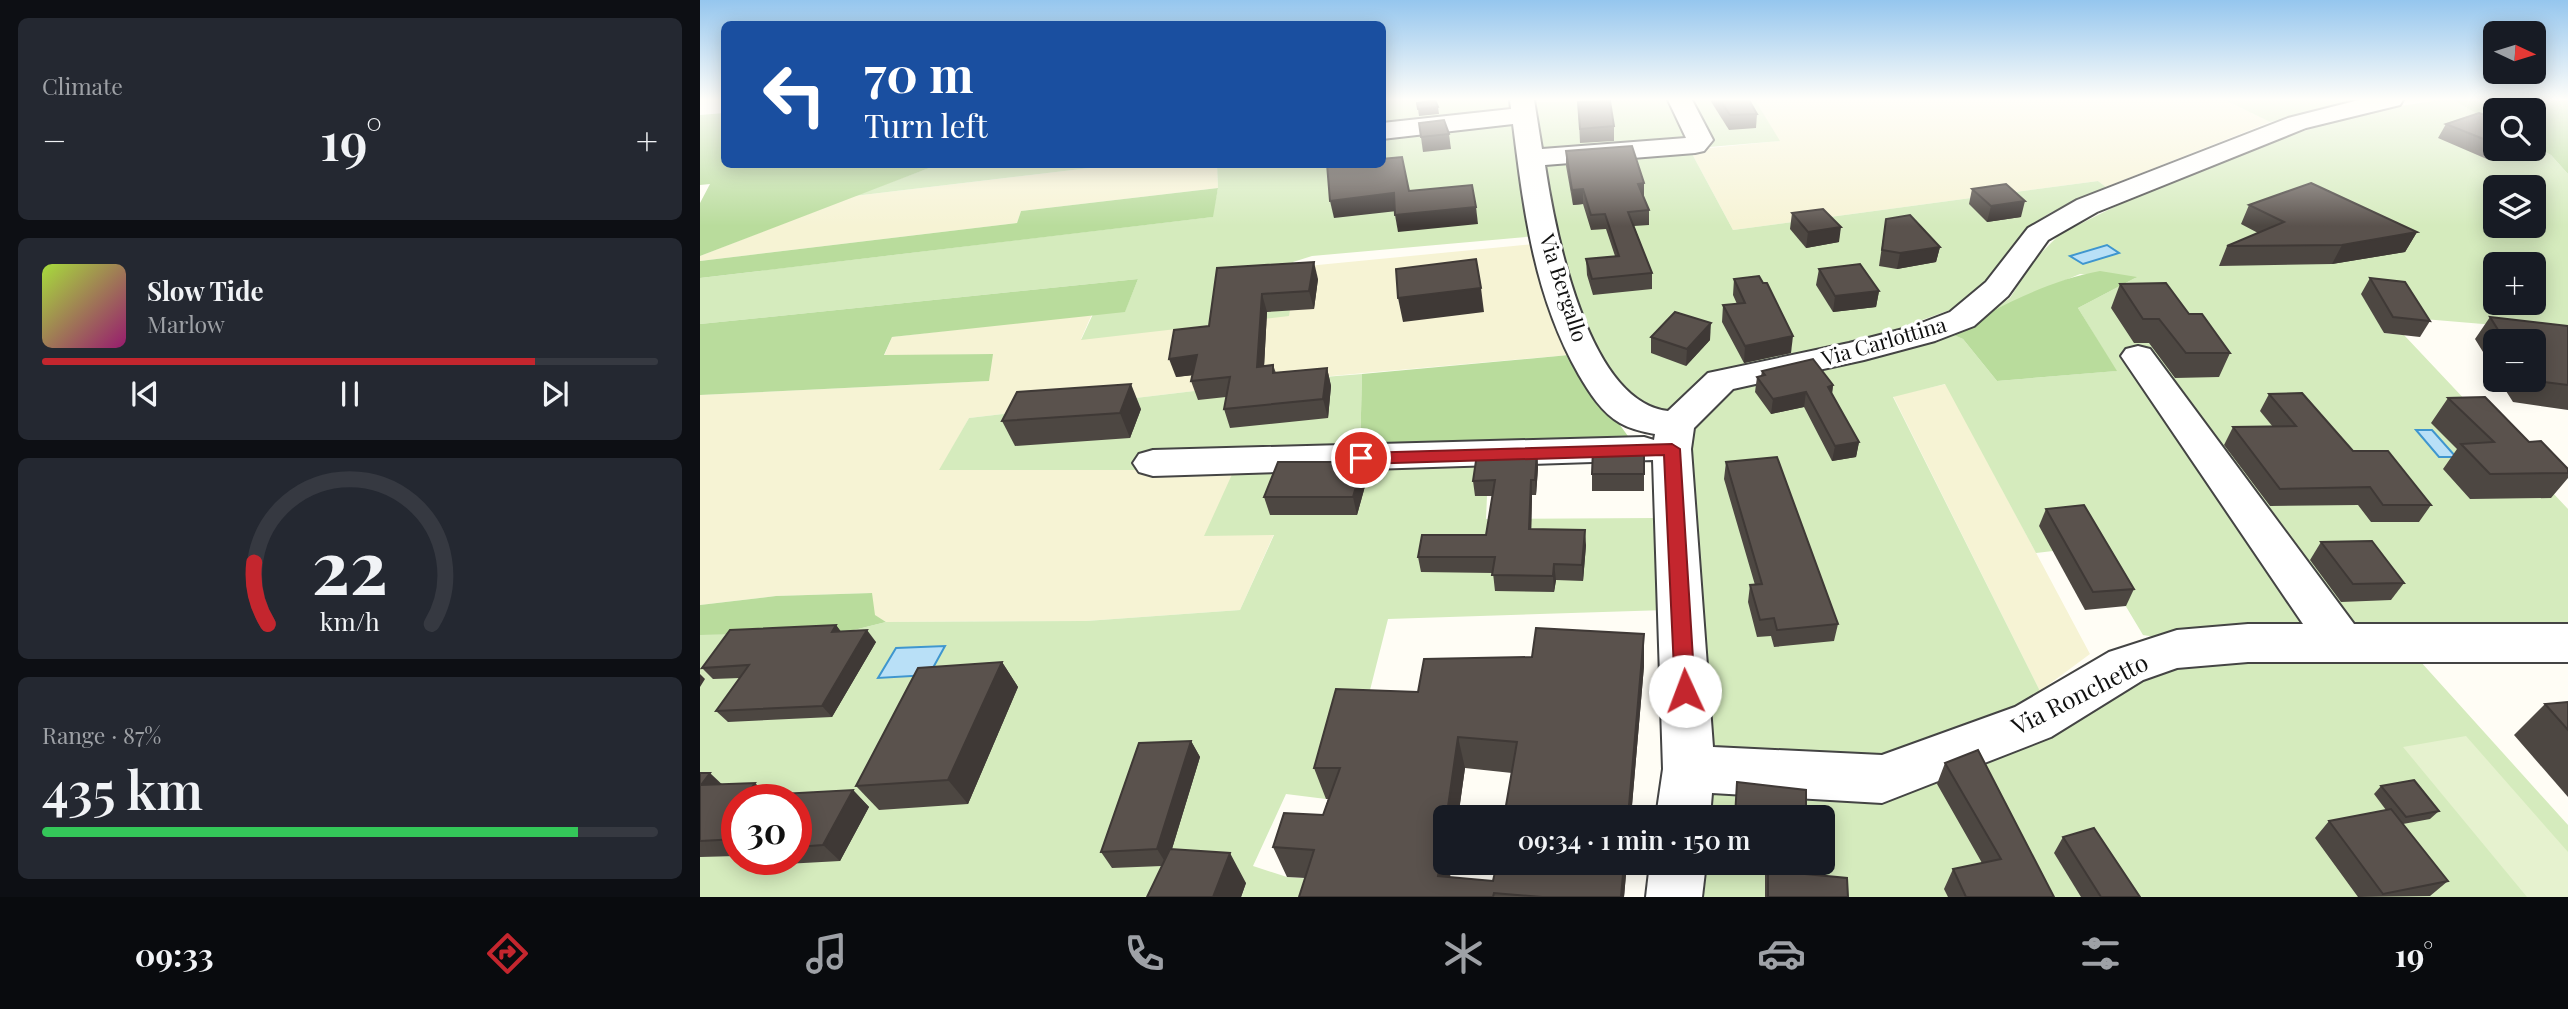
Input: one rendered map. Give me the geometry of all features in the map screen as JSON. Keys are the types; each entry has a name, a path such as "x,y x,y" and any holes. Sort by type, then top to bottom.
{"street":[{"name":"Via Bergallo","path":"1529,142 1544,239 1566,310 1593,373 1628,412 1674,437"},
{"path":"1532,158 1695,145 1698,142"},
{"name":"Via Carlottina","path":"1674,437 1721,381 1852,353 1923,334 1962,319 1997,289 2038,234 2087,206 2249,142"},
{"path":"2138,356 2343,645"},
{"path":"1153,463 1674,437 1689,769 1684,805"},
{"name":"Via Ronchetto","path":"1689,769 1882,779 2033,722 2126,666 2177,649 2248,643 2568,643"},
{"path":"1674,897 1677,875"}],"shaded area":[{"path":"1770,142 2220,142 2106,187 2098,181 1733,230 1690,150"},
{"path":"1090,168 1217,168 1218,188 1021,211 1017,223 700,261 700,256 854,196"},
{"path":"1534,244 1569,355 1286,380 969,418 940,470 1234,470 1274,534 1240,610 1086,621 886,622 874,615 871,593 776,596 700,605 700,395 988,381 992,354 884,356 892,337 1092,314 1081,339 1297,267"},
{"path":"1946,384 2090,654 2040,691 1893,396"}],"green space":[{"path":"700,142 721,142 721,168 929,168 700,256 700,203 710,184 700,185"},
{"path":"1386,142 1521,142 1536,236 1312,256 1293,262 1297,267 1289,316 1081,340 1093,314 1125,311 1138,279 700,324 700,278 1212,217 1218,188 1217,168 1386,168"},
{"path":"1539,142 1653,142 1541,150"},
{"path":"1706,142 1770,142 1709,147"},
{"path":"2271,142 2483,142 2483,161 2546,161 2546,152 2551,155 2568,174 2568,336 2564,331 2412,318 2383,333 2404,335 2568,509 2568,631 2318,633 2161,638 2143,635 2076,523 2053,551 2036,553 1945,384 1893,397 2040,691 2010,720 1888,759 1735,757 1711,746 1685,466 1693,424 1729,392 1757,381 1949,333 1963,339 1997,381 2116,371 2078,308 2135,278 2080,274 1989,312 2010,298 2033,261 2060,234 2214,161"},
{"path":"2546,142 2568,142 2568,174 2546,152"},
{"path":"1690,150 1733,230 2098,181 2106,187 2050,213 2026,228 1982,290 1961,306 1861,342 1719,379 1665,413 1629,405 1573,310 1541,160"},
{"path":"929,168 1090,168 854,196"},
{"path":"1218,188 1213,217 700,278 700,261 1017,223 1021,211"},
{"path":"2100,271 2137,277 2078,308 2117,371 1997,381 1963,339 1949,333 2042,288"},
{"path":"1138,279 1125,312 892,337 884,355 993,354 989,381 700,395 700,324"},
{"path":"1569,355 1633,443 1360,454 1362,374"},
{"path":"1362,374 1360,454 1480,461 1476,496 1487,496 1486,519 1656,518 1666,610 1388,619 1368,698 1346,721 1326,799 1286,794 1253,866 1287,877 1326,880 1322,897 1241,897 1246,883 1180,897 700,897 700,635 842,633 886,622 1086,621 1240,610 1274,535 1204,536 1234,470 939,470 969,418 1286,380"},
{"path":"872,593 875,615 886,622 842,633 700,635 700,605 776,596"},
{"path":"2195,660 2420,661 2568,825 2568,897 1698,897 1700,875 1835,875 1835,805 1706,805 1708,782 1980,765 2041,741 2145,674"},
{"path":"2466,736 2568,852 2568,897 2527,897 2403,747"}],"water":[{"path":"2107,245 2119,253 2083,264 2070,256"},
{"path":"2416,430 2432,430 2456,457 2439,457"},
{"path":"945,646 929,675 878,678 896,648"}],"building":[{"path":"1632,146 1644,183 1638,184 1649,210 1628,212 1652,273 1592,279 1586,259 1619,256 1605,214 1591,215 1583,189 1572,190 1566,151"},
{"path":"1402,157 1409,191 1472,185 1476,207 1395,215 1394,193 1330,201 1327,168 1386,168 1386,159"},
{"path":"2311,183 2417,232 2342,245 2227,246 2284,222 2249,205"},
{"path":"2006,184 2025,201 1991,206 1972,189"},
{"path":"1823,209 1841,227 1808,232 1792,213"},
{"path":"1910,215 1940,247 1900,253 1882,250 1886,219"},
{"path":"1476,259 1481,288 1398,298 1396,269"},
{"path":"1314,262 1309,291 1262,294 1257,367 1273,365 1273,373 1327,368 1323,399 1224,409 1230,377 1191,381 1197,355 1169,359 1174,330 1209,326 1217,268"},
{"path":"1860,264 1879,291 1835,296 1819,269"},
{"path":"1759,276 1763,283 1767,283 1793,336 1745,346 1723,305 1745,303 1734,279"},
{"path":"2370,278 2405,282 2430,321 2393,317"},
{"path":"2166,283 2189,314 2202,314 2230,353 2186,353 2159,319 2143,319 2120,284"},
{"path":"1675,312 1711,323 1687,349 1651,337"},
{"path":"2490,317 2568,326 2568,385 2546,382 2546,329 2498,329"},
{"path":"1813,359 1833,385 1828,387 1859,442 1835,446 1806,392 1773,399 1757,377 1765,375 1762,371"},
{"path":"1131,384 1120,413 1002,421 1017,392"},
{"path":"2302,393 2353,451 2388,451 2431,505 2383,505 2370,487 2280,489 2233,427 2296,426 2269,394"},
{"path":"2485,397 2529,442 2541,441 2568,469 2568,473 2490,474 2461,444 2494,442 2448,398"},
{"path":"1644,448 1644,474 1592,474 1593,449"},
{"path":"1537,452 1535,480 1531,480 1529,529 1585,530 1582,565 1554,564 1553,576 1492,575 1495,557 1418,557 1422,535 1486,535 1495,480 1473,481 1477,454"},
{"path":"1777,457 1838,624 1777,630 1774,618 1760,620 1750,585 1762,584 1726,462"},
{"path":"1278,462 1363,462 1353,497 1264,497"},
{"path":"2084,505 2134,589 2093,592 2046,509"},
{"path":"2372,541 2404,583 2353,584 2321,542"},
{"path":"836,625 832,632 867,630 822,706 716,711 749,665 702,668 730,630"},
{"path":"1536,628 1644,634 1629,805 1506,805 1517,742 1458,737 1448,805 1433,805 1433,875 1493,881 1494,875 1623,875 1621,897 1542,897 1494,893 1493,897 1299,897 1314,850 1273,847 1284,813 1323,815 1340,768 1314,768 1336,689 1418,692 1424,659 1532,657"},
{"path":"1002,662 948,780 856,786 918,668"},
{"path":"2568,702 2568,730 2545,704"},
{"path":"1191,741 1157,849 1101,852 1139,743"},
{"path":"1978,750 2054,897 1966,897 1953,869 2001,859 1945,763"},
{"path":"700,773 710,773 701,785 721,784 721,840 700,841"},
{"path":"2414,780 2439,811 2406,817 2381,786"},
{"path":"1737,782 1806,790 1806,805 1736,805"},
{"path":"853,790 823,845 812,846 812,792"},
{"path":"2391,809 2448,881 2383,894 2329,821"},
{"path":"2094,828 2140,897 2101,897 2063,837"},
{"path":"1170,849 1230,853 1213,897 1147,897"},
{"path":"1768,875 1847,878 1848,897 1768,897"}],"route":[{"path":"1361,458 1672,449 1679,535 1685,691"}]}
